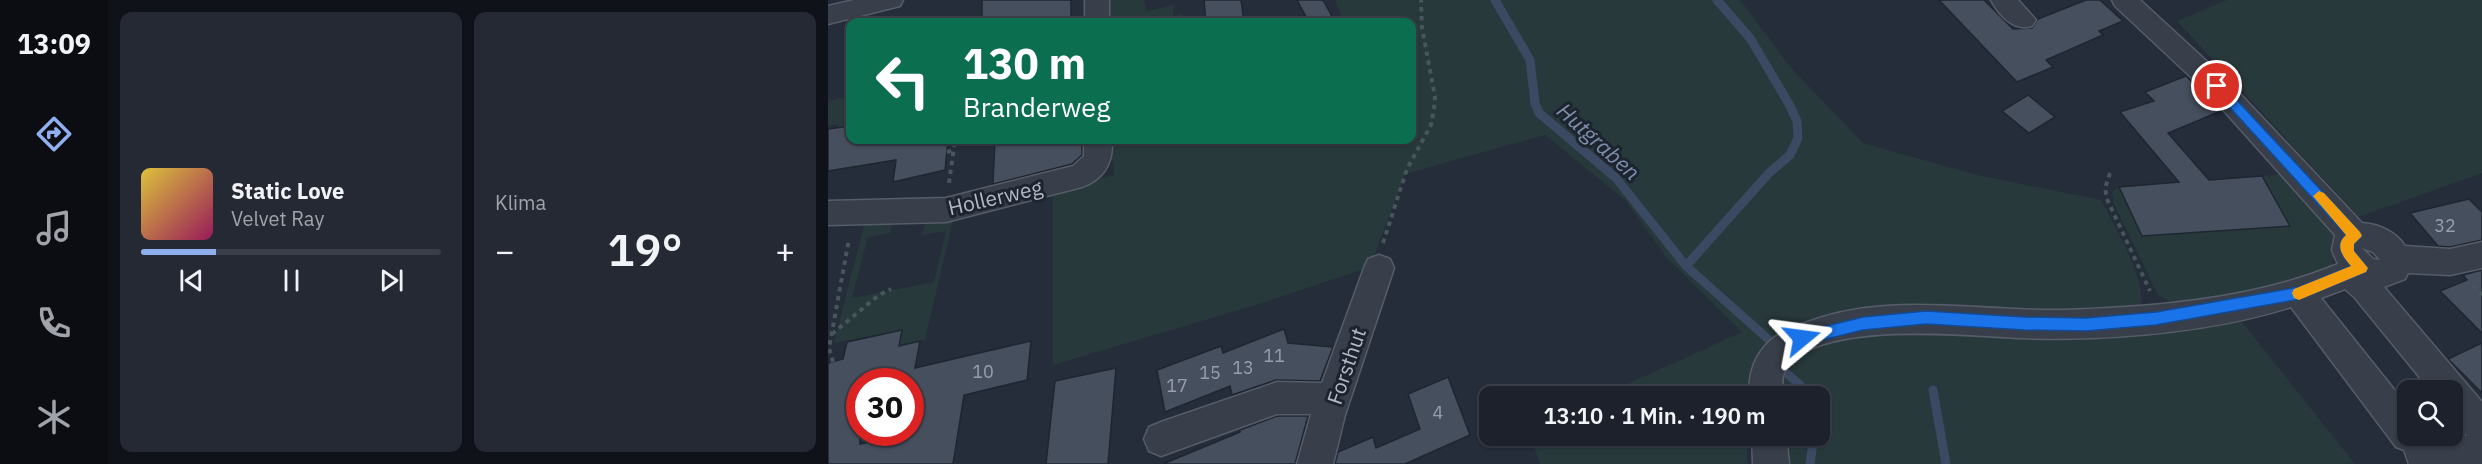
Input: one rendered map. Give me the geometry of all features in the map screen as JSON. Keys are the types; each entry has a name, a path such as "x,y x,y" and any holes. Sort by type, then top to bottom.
{"street":[{"path":"828,15 891,0"},
{"path":"1097,0 1097,18"},
{"path":"2003,0 2023,20"},
{"path":"2124,0 2217,86 2355,236"},
{"name":"Hollerweg","path":"841,212 962,208 1082,175 1092,168 1098,157 1098,144"},
{"path":"1773,371 1802,338 1894,320 1926,318 2025,324 2086,324 2163,318 2300,293 2355,271 2390,273 2396,265 2396,260 2389,247 2371,236 2355,236 2347,242 2347,252 2355,271 2366,288 2443,380"},
{"path":"2396,260 2450,262 2482,255"},
{"name":"Forsthut","path":"1316,464 1334,399 1379,268"},
{"path":"2300,293 2397,421"},
{"path":"1161,439 1277,398 1334,399"},
{"path":"2463,405 2482,428"},
{"path":"1770,446 1771,464"},
{"path":"2416,446 2468,454 2482,447"}],"path":[{"path":"1379,268 1385,231 1407,169 1431,125 1434,109 1435,97 1422,28 1421,0"},
{"path":"946,210 954,144"},
{"path":"947,152 953,150"},
{"path":"2110,173 2105,188 2107,199 2163,318"},
{"path":"833,362 829,348 841,212"},
{"path":"832,334 879,295 891,289"}],"shaded area":[{"path":"1102,0 1144,0 1147,11 1174,5 1173,16 1183,13 1184,18 1103,18"},
{"path":"1335,0 1740,0 1792,69 1863,143 1977,175 2101,200 2129,255 2141,288 2141,300 2137,307 2109,312 1896,309 1755,370 1751,386 1623,386 1742,332 1667,258 1625,200 1545,135 1405,174 1370,267 1259,304 1053,365 1053,191 1114,175 1113,161 1104,157 1104,144 1416,144 1416,18 1342,18"},
{"path":"2227,0 2482,0 2482,173 2359,217 2177,21"},
{"path":"846,97 846,127 837,128 838,124 828,126 828,101"},
{"path":"2287,174 2334,228 2339,254 2331,266 2309,278 2220,296 2171,302 2158,295 2114,204 2112,192 2119,187 2142,236 2289,226 2262,176"},
{"path":"926,219 953,220 925,340 899,346 902,330 834,343 865,221 893,220 890,233 868,237 852,298 934,282 946,231 922,235"},
{"path":"2238,317 2355,464 1787,464 1785,446 1830,446 1830,386 1780,386 1779,369 1804,348 1863,334"},
{"path":"1534,446 1747,446 1747,464 1540,464"}],"building":[{"path":"982,0 1071,0 1071,18 982,18"},
{"path":"1204,0 1241,0 1243,18 1206,18"},
{"path":"1297,0 1323,0 1333,18 1307,18"},
{"path":"1939,0 1984,0 2013,29 2032,28 2038,19 2086,0 2100,0 2123,21 2099,31 2103,35 2046,60 2053,67 2017,82"},
{"path":"2186,76 2221,111 2168,133 2209,180 2262,176 2290,226 2142,236 2119,187 2179,182 2120,112 2154,101 2145,92"},
{"path":"2028,95 2055,117 2029,133 2002,111"},
{"path":"846,127 846,144 948,144 945,170 893,182 896,160 828,171 828,129"},
{"path":"995,144 1082,144 1082,155 1072,164 993,184"},
{"path":"2469,199 2482,212 2482,240 2450,247 2438,246 2410,213"},
{"path":"2482,270 2482,333 2440,291 2467,280 2463,275"},
{"path":"1284,329 1288,343 1333,347 1320,381 1276,380 1232,395 1230,386 1165,412 1157,370 1221,346 1223,353"},
{"path":"902,330 899,346 920,341 915,368 1031,341 1027,380 964,395 953,464 828,464 828,363 843,359 847,342"},
{"path":"2482,343 2482,393 2448,359"},
{"path":"1116,368 1108,464 1046,464 1055,381"},
{"path":"1448,377 1470,435 1405,464 1335,464 1338,452 1373,437 1376,448 1420,429 1408,394"},
{"path":"1277,416 1308,416 1295,464 1163,464 1240,432 1240,430"}],"waterway":[{"name":"Hutgraben","path":"1495,0 1530,60 1535,103 1539,113 1616,178 1686,266"},
{"name":"Hutgraben","path":"1686,266 1769,173 1790,155 1798,138 1797,121 1789,104 1750,38 1717,0"},
{"name":"Hutgraben","path":"1686,266 1767,338"},
{"name":"Hutgraben","path":"1783,370 1801,386"},
{"path":"1933,390 1946,464"},
{"name":"Hutgraben","path":"1810,464 1812,446"}],"slow traffic":[{"path":"2299,293 2334,281 2361,268 2350,258 2346,247 2347,242 2355,236 2319,196"}],"route":[{"path":"1802,338 1863,324 1926,318 2025,324 2086,324 2156,319 2300,293 2361,268 2350,258 2346,247 2347,242 2355,236 2217,86"}]}
